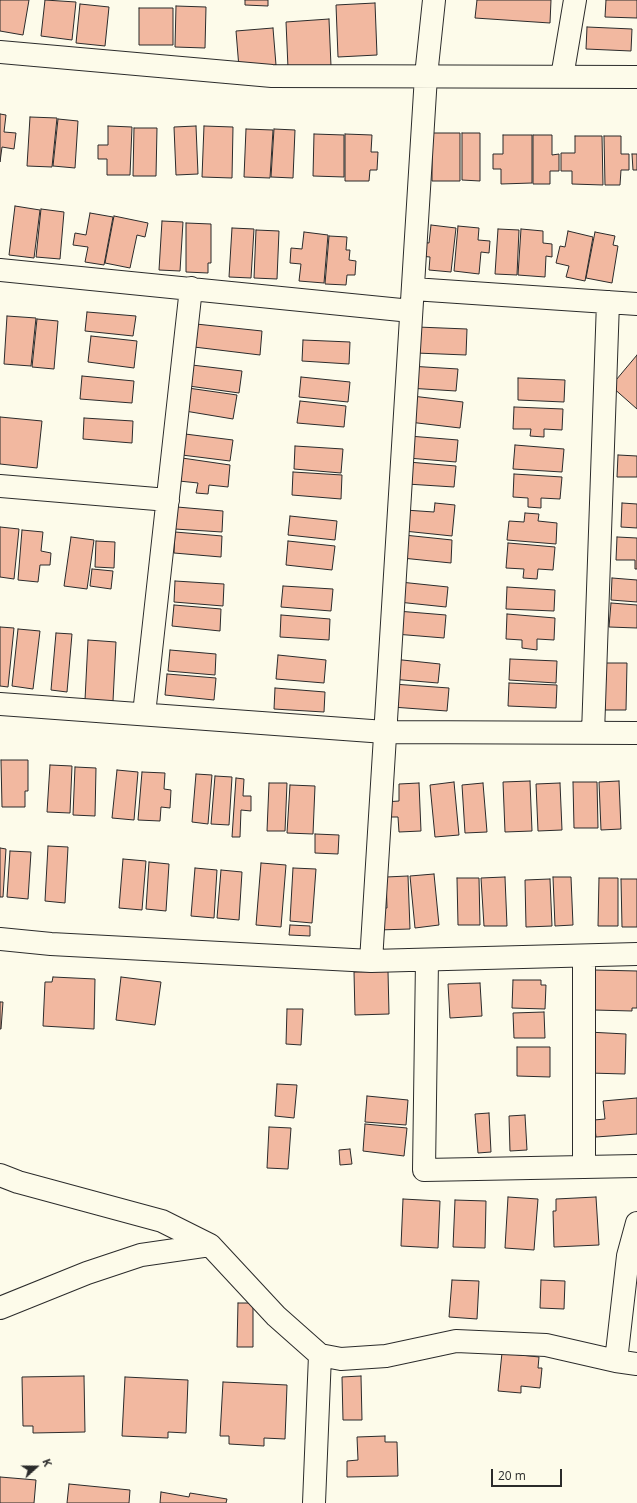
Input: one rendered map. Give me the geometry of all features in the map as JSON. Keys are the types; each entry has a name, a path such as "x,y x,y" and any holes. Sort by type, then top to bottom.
{"street":[{"path":"371,961 426,76 434,0"},
{"path":"562,77 575,0"},
{"path":"0,52 272,76 637,77"},
{"path":"0,270 192,288 412,300 608,302 637,304"},
{"path":"144,714 192,288"},
{"path":"593,733 608,302"},
{"path":"0,486 168,500"},
{"path":"0,704 385,732 637,733"},
{"path":"0,939 51,944 371,961 637,954"},
{"path":"584,956 584,1167"},
{"path":"427,960 424,1170 637,1166"},
{"path":"0,1175 18,1182 162,1221 210,1245 276,1316 320,1355 341,1359 386,1356 456,1341 546,1345 627,1362 628,1256 637,1223"},
{"path":"0,1308 87,1273 140,1255 210,1245"},
{"path":"314,1503 320,1355"}],"building":[{"path":"0,0 29,0 23,35 0,31"},
{"path":"45,0 76,2 72,40 41,36"},
{"path":"245,0 268,0 268,6 245,5"},
{"path":"477,0 551,0 550,23 475,18"},
{"path":"606,0 637,0 637,18 605,17"},
{"path":"375,3 377,55 338,57 336,5"},
{"path":"80,4 109,7 105,46 76,43"},
{"path":"176,6 206,7 205,48 175,47"},
{"path":"139,8 173,8 173,45 139,45"},
{"path":"329,19 331,66 288,68 286,22"},
{"path":"587,27 632,29 631,51 586,49"},
{"path":"273,28 276,65 239,68 236,31"},
{"path":"0,114 6,115 4,132 16,133 14,149 2,147 0,162"},
{"path":"30,117 57,118 52,167 27,166"},
{"path":"58,119 78,121 75,168 53,166"},
{"path":"108,126 132,127 130,175 107,175 107,159 98,159 98,145 108,145"},
{"path":"196,126 198,174 176,175 174,127"},
{"path":"204,126 233,127 232,178 202,177"},
{"path":"134,128 157,128 156,176 133,176"},
{"path":"246,129 273,130 270,178 244,177"},
{"path":"274,129 295,130 293,178 271,177"},
{"path":"432,133 460,133 460,181 432,181"},
{"path":"462,133 480,133 480,181 462,180"},
{"path":"314,134 344,135 344,177 313,176"},
{"path":"345,134 372,135 371,152 378,152 377,170 370,170 369,181 345,181"},
{"path":"503,135 532,135 532,183 501,184 501,169 493,169 493,154 503,154"},
{"path":"533,135 552,135 552,155 559,154 559,171 550,171 550,184 533,184"},
{"path":"575,136 602,136 603,185 572,184 572,171 561,171 561,153 575,153"},
{"path":"604,136 621,136 621,154 629,154 629,170 621,170 620,185 605,185"},
{"path":"632,154 637,154 637,170 633,170"},
{"path":"15,206 40,210 34,258 9,255"},
{"path":"41,209 64,212 60,259 36,257"},
{"path":"90,213 113,217 104,265 85,262 88,247 73,245 75,233 86,235"},
{"path":"114,216 148,223 145,237 137,235 130,268 105,263"},
{"path":"162,221 183,222 180,271 159,270"},
{"path":"186,223 211,224 211,263 208,263 208,273 186,272"},
{"path":"431,225 456,228 451,272 429,270 430,257 420,256 421,242 429,243"},
{"path":"458,226 479,228 478,240 490,241 489,253 481,252 479,274 454,271"},
{"path":"232,228 254,229 251,278 229,277"},
{"path":"498,229 519,230 517,275 495,274"},
{"path":"521,229 543,231 543,243 552,244 552,257 546,256 545,277 518,275"},
{"path":"256,230 279,231 277,279 254,278"},
{"path":"568,231 593,237 585,281 566,277 569,266 556,263 560,246 565,247"},
{"path":"304,232 328,235 324,283 299,281 301,264 290,263 291,248 302,249"},
{"path":"595,232 615,236 613,245 618,246 612,283 586,278"},
{"path":"329,236 347,237 346,250 350,250 349,260 356,261 355,275 347,275 346,285 325,284"},
{"path":"87,312 136,316 133,336 85,331"},
{"path":"7,316 36,318 31,366 4,364"},
{"path":"37,319 58,321 54,369 32,367"},
{"path":"196,324 262,331 260,355 194,347"},
{"path":"417,327 467,329 466,355 416,353"},
{"path":"91,336 137,341 134,368 88,362"},
{"path":"303,340 350,342 349,364 302,361"},
{"path":"637,355 637,409 611,386"},
{"path":"192,365 242,371 239,393 189,386"},
{"path":"409,366 458,369 456,391 408,388"},
{"path":"82,376 134,381 132,403 80,399"},
{"path":"301,377 350,382 348,402 299,397"},
{"path":"518,378 565,380 564,402 518,400"},
{"path":"188,388 237,395 233,419 185,411"},
{"path":"412,396 463,402 460,428 409,422"},
{"path":"300,401 346,406 344,427 297,423"},
{"path":"514,407 563,409 562,430 544,429 544,437 530,436 531,429 513,429"},
{"path":"0,417 42,421 37,468 0,464"},
{"path":"84,418 133,421 132,443 83,439"},
{"path":"185,434 233,440 230,461 182,455"},
{"path":"409,436 458,440 456,462 408,458"},
{"path":"515,445 564,449 562,472 513,469"},
{"path":"295,446 343,449 341,473 294,469"},
{"path":"618,455 637,456 637,477 617,477"},
{"path":"182,458 230,465 228,487 209,485 208,494 196,493 198,483 179,481"},
{"path":"408,462 456,466 454,487 407,484"},
{"path":"293,472 342,475 341,499 292,495"},
{"path":"514,474 562,477 560,499 541,498 541,508 528,507 528,498 513,497"},
{"path":"435,503 455,505 452,536 404,531 405,510 434,512"},
{"path":"622,503 637,504 637,528 621,527"},
{"path":"177,507 223,511 222,532 175,529"},
{"path":"525,513 539,514 538,521 557,523 556,544 507,540 509,521 524,522"},
{"path":"290,516 337,521 335,540 288,535"},
{"path":"0,527 19,529 14,579 0,577"},
{"path":"22,530 43,532 41,551 51,553 50,565 40,565 38,582 18,580"},
{"path":"175,532 222,536 221,557 174,553"},
{"path":"404,535 452,540 451,563 402,558"},
{"path":"71,537 94,540 87,589 64,586"},
{"path":"617,537 637,538 637,569 635,569 635,560 616,560"},
{"path":"96,541 115,542 114,568 95,567"},
{"path":"288,541 335,546 332,570 286,565"},
{"path":"508,543 555,547 553,570 538,569 537,579 523,578 524,569 506,568"},
{"path":"92,569 113,571 111,589 90,586"},
{"path":"612,578 637,580 637,602 611,600"},
{"path":"175,581 224,584 223,606 174,602"},
{"path":"400,582 448,587 446,607 398,602"},
{"path":"283,586 333,589 331,611 281,607"},
{"path":"507,587 555,590 554,611 506,609"},
{"path":"611,603 637,605 637,628 609,627"},
{"path":"174,605 221,609 220,631 172,626"},
{"path":"397,611 446,615 444,638 395,634"},
{"path":"507,614 555,618 554,640 537,639 537,650 522,648 522,640 506,639"},
{"path":"281,615 330,619 329,640 280,637"},
{"path":"0,627 14,628 8,687 0,686"},
{"path":"18,629 40,631 33,689 12,686"},
{"path":"56,633 72,634 67,692 51,690"},
{"path":"88,640 116,642 113,701 85,700"},
{"path":"170,650 216,654 215,675 168,671"},
{"path":"278,655 326,660 324,683 276,679"},
{"path":"393,659 440,664 438,683 391,679"},
{"path":"510,659 557,661 556,683 509,680"},
{"path":"606,663 627,663 626,710 605,710 605,691 597,680 606,680"},
{"path":"167,674 216,678 214,700 165,695"},
{"path":"509,683 557,685 556,708 508,706"},
{"path":"393,684 449,688 447,711 392,707"},
{"path":"275,688 325,692 324,712 274,709"},
{"path":"1,760 28,760 28,791 25,791 25,807 2,807"},
{"path":"50,765 72,766 70,813 47,812"},
{"path":"75,767 96,768 95,816 73,815"},
{"path":"117,770 138,772 134,820 112,818"},
{"path":"142,772 165,773 164,789 171,790 170,808 161,807 160,821 138,820"},
{"path":"196,774 212,775 208,824 192,822"},
{"path":"215,776 232,777 229,825 211,824"},
{"path":"236,778 244,779 243,796 251,796 251,811 241,810 240,837 232,837"},
{"path":"530,781 532,831 505,832 503,782"},
{"path":"619,781 621,829 601,830 599,782"},
{"path":"454,782 459,835 435,837 430,785"},
{"path":"573,782 597,782 598,828 574,828"},
{"path":"269,783 287,783 285,831 267,831"},
{"path":"419,783 421,831 399,832 398,817 384,817 384,802 399,801 399,784"},
{"path":"483,783 487,832 465,833 462,785"},
{"path":"560,783 562,830 538,831 536,784"},
{"path":"290,785 315,786 313,834 287,833"},
{"path":"315,834 339,835 338,854 315,853"},
{"path":"48,846 68,847 65,903 45,901"},
{"path":"0,848 6,849 3,897 0,897"},
{"path":"10,851 31,852 28,899 7,897"},
{"path":"123,859 146,861 142,910 119,908"},
{"path":"149,862 169,864 166,911 146,909"},
{"path":"261,863 286,865 281,927 256,925"},
{"path":"195,868 217,870 214,918 191,916"},
{"path":"293,868 316,869 312,923 290,921"},
{"path":"221,870 242,872 239,920 217,918"},
{"path":"434,874 439,925 415,928 410,876"},
{"path":"408,876 410,929 378,930 378,908 387,908 386,877"},
{"path":"505,877 507,926 484,926 481,878"},
{"path":"553,877 571,877 573,925 555,926"},
{"path":"457,878 479,878 480,925 458,925"},
{"path":"599,878 618,878 618,926 598,926"},
{"path":"550,879 552,926 526,927 525,880"},
{"path":"621,879 637,879 637,927 622,927"},
{"path":"290,925 310,926 310,936 289,935"},
{"path":"595,970 637,971 637,1008 632,1008 632,1011 594,1010"},
{"path":"388,971 389,1014 355,1015 354,972"},
{"path":"53,977 95,979 94,1029 43,1026 45,982 52,982"},
{"path":"121,977 161,982 155,1025 116,1020"},
{"path":"513,980 541,980 541,985 546,985 545,1009 512,1008"},
{"path":"480,983 482,1016 450,1018 448,984"},
{"path":"0,1002 3,1002 1,1029 0,1029"},
{"path":"287,1009 303,1009 301,1045 286,1044"},
{"path":"544,1012 545,1038 514,1038 513,1013"},
{"path":"588,1032 626,1034 625,1074 589,1073"},
{"path":"517,1047 550,1047 550,1077 517,1076"},
{"path":"277,1084 297,1085 294,1118 275,1116"},
{"path":"367,1096 408,1100 406,1125 365,1122"},
{"path":"637,1098 637,1134 596,1137 594,1120 605,1119 603,1101"},
{"path":"489,1113 491,1152 478,1153 475,1114"},
{"path":"525,1115 527,1150 510,1151 509,1116"},
{"path":"365,1124 407,1128 404,1156 363,1151"},
{"path":"269,1127 291,1128 288,1169 267,1168"},
{"path":"350,1149 352,1164 340,1165 339,1150"},
{"path":"508,1197 538,1199 534,1250 505,1248"},
{"path":"596,1197 599,1245 554,1247 553,1211 556,1211 556,1199"},
{"path":"403,1199 440,1201 438,1248 401,1246"},
{"path":"455,1200 486,1201 485,1248 453,1247"},
{"path":"452,1280 479,1281 477,1319 449,1317"},
{"path":"541,1280 565,1281 564,1309 540,1308"},
{"path":"238,1303 253,1303 253,1347 237,1347"},
{"path":"502,1353 539,1357 538,1368 542,1368 540,1388 521,1386 521,1393 498,1391"},
{"path":"84,1376 85,1432 33,1433 33,1426 23,1426 22,1377"},
{"path":"361,1376 362,1420 343,1420 342,1377"},
{"path":"125,1377 188,1380 186,1433 168,1432 168,1438 122,1436"},
{"path":"223,1382 287,1385 285,1439 264,1438 264,1446 229,1444 229,1436 220,1436"},
{"path":"385,1436 385,1442 397,1442 398,1476 347,1477 347,1461 358,1460 357,1437"},
{"path":"0,1477 36,1480 34,1503 0,1503"},
{"path":"69,1484 130,1490 129,1503 67,1503"},
{"path":"161,1492 189,1497 190,1493 227,1499 226,1503 160,1503"}]}
